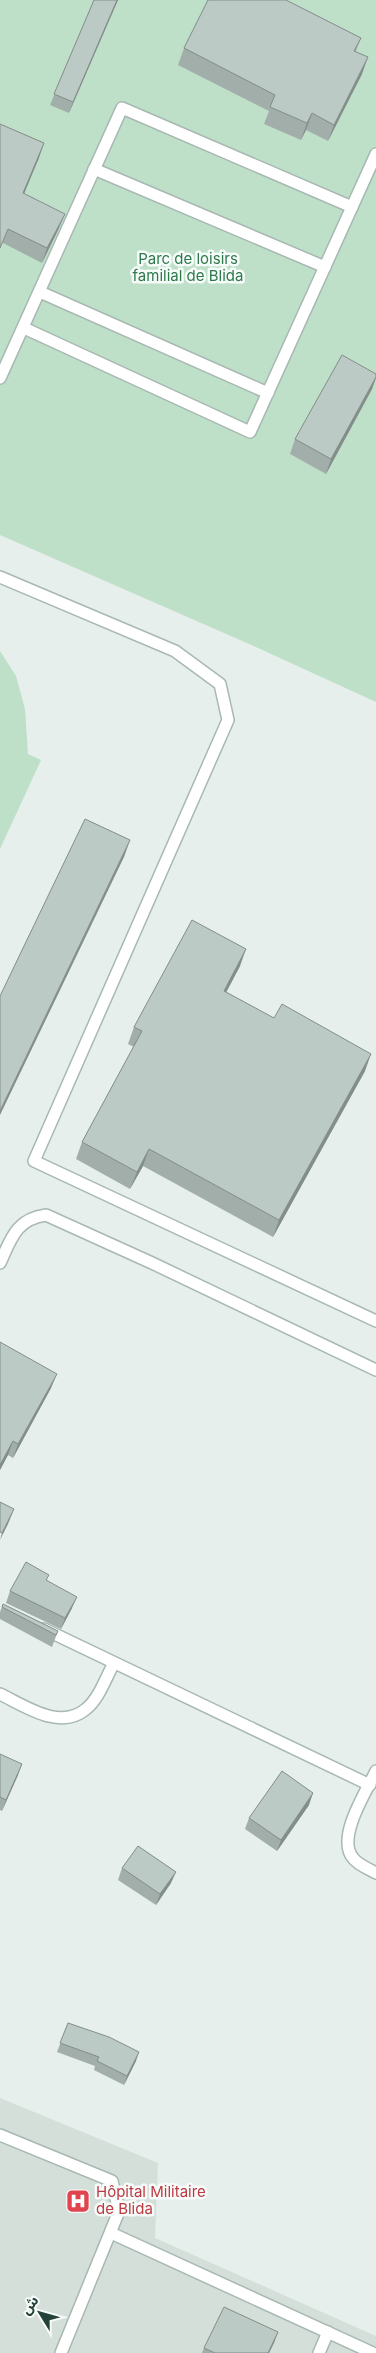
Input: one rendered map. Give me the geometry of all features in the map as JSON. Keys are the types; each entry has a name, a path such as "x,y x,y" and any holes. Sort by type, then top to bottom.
{"lane":[{"path":"0,378 122,108 352,207"},
{"path":"24,328 250,432 376,154"},
{"path":"94,169 325,267"},
{"path":"40,292 268,393"},
{"path":"0,577 175,651 220,684 228,720 34,1161 376,1321"},
{"path":"0,1263 14,1233 23,1223 34,1216 46,1215 135,1255 376,1370"},
{"path":"35,1625 370,1785"},
{"path":"0,1694 43,1714 58,1718 73,1716 86,1709 114,1663"},
{"path":"376,1771 350,1827 348,1849 353,1859 376,1873"},
{"path":"0,2135 112,2181 119,2211 61,2353"},
{"path":"111,2233 373,2353"},
{"path":"319,2353 328,2332"}],"shaded area":[{"name":"Hôpital Militaire de Blida","path":"0,2098 158,2163 155,2238 376,2336 376,2353 0,2353"}],"green space":[{"name":"Parc de loisirs familial de Blida","path":"0,0 376,0 376,702 0,535"},
{"path":"0,651 16,676 25,709 28,754 41,760 0,849"}],"building":[{"path":"94,0 117,0 73,102 54,94"},
{"path":"208,0 286,0 361,38 354,51 368,57 334,125 312,113 307,123 270,107 275,95 184,48"},
{"path":"0,124 44,143 23,193 65,214 47,248 8,229 0,248"},
{"path":"342,355 376,374 376,377 331,459 295,439"},
{"path":"85,819 130,840 0,1111 0,996"},
{"path":"192,920 246,949 224,991 274,1018 282,1004 371,1054 279,1220 149,1149 137,1172 82,1142 142,1031 134,1027"},
{"path":"0,1342 57,1374 18,1444 13,1441 0,1465"},
{"path":"0,1502 14,1509 2,1533 0,1532"},
{"path":"26,1562 49,1575 46,1580 77,1597 65,1618 10,1591"},
{"path":"3,1604 58,1631 56,1635 2,1607"},
{"path":"0,1754 22,1764 6,1800 0,1797"},
{"path":"282,1771 313,1793 281,1840 249,1818"},
{"path":"138,1846 176,1872 160,1894 122,1868"},
{"path":"68,2023 109,2037 139,2052 127,2076 97,2061 99,2057 60,2043"},
{"path":"224,2307 278,2332 268,2353 215,2353 204,2348"}],"place":[{"name":"Hôpital Militaire de Blida","path":"78,2201"}]}
